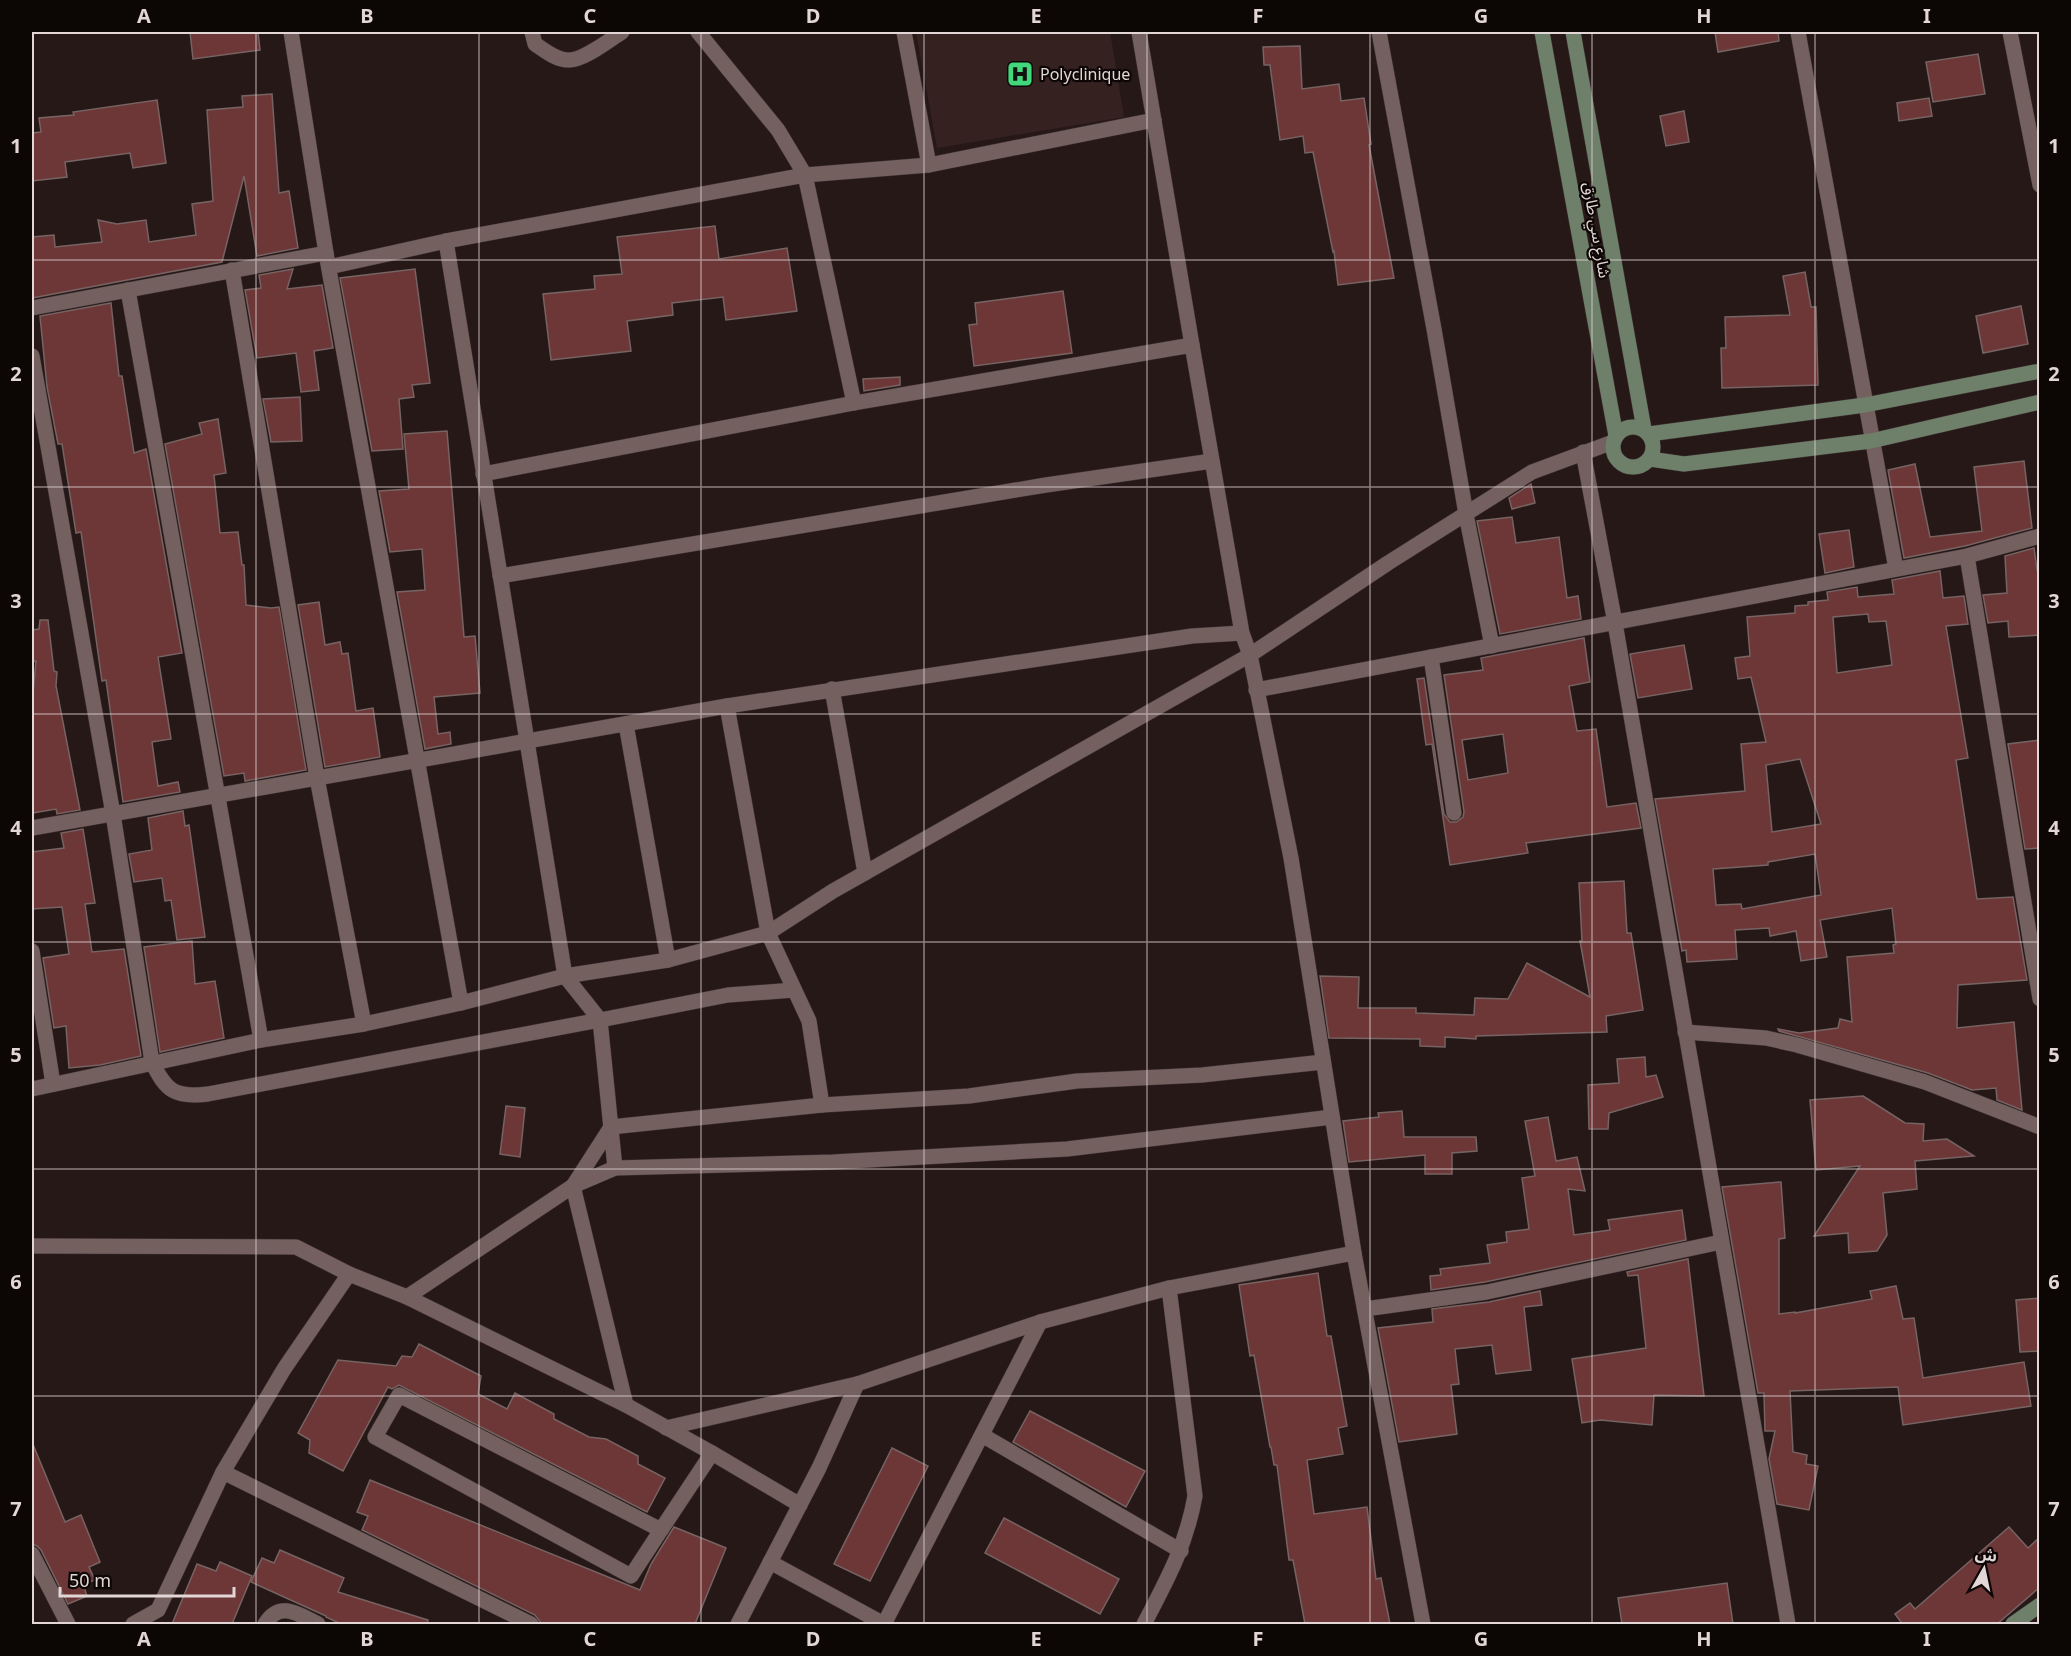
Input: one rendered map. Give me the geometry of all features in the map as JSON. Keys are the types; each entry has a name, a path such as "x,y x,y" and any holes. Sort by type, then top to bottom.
{"street":[{"path":"291,32 328,260 461,1003"},
{"path":"532,32 535,44 553,56 569,61 589,53 621,32"},
{"path":"698,32 778,130 805,175 854,403"},
{"path":"904,32 929,165"},
{"path":"1139,32 1242,633 1250,655 1291,858 1354,1253 1423,1624"},
{"path":"1379,32 1492,646"},
{"name":"شارع سي طارق","path":"1542,32 1615,439"},
{"name":"شارع سي طارق","path":"1573,32 1646,432"},
{"path":"1798,32 1864,405 1896,569"},
{"path":"2010,32 2040,185"},
{"path":"32,308 232,270 328,260 446,241 805,175 929,165 1154,120"},
{"path":"446,241 565,976 600,1020 615,1168"},
{"path":"232,270 317,778 364,1024"},
{"path":"128,290 261,1040"},
{"path":"483,474 854,403 1192,345"},
{"path":"32,356 113,814 152,1062 162,1081 186,1096 728,995 794,990"},
{"path":"32,1089 261,1040 364,1024 461,1003 565,976 668,960 768,933 865,873 1250,655 1532,472 1615,439 1625,428 1631,427 1646,432 1864,405 2040,371"},
{"path":"1650,459 1684,464 1872,441 2040,402"},
{"path":"1615,439 1615,457 1627,467 1634,468 1650,459 1653,446 1646,432"},
{"path":"1583,452 1615,622 1788,1624"},
{"path":"500,576 1046,485 1212,461"},
{"path":"1256,690 1967,556 2040,537"},
{"path":"1967,556 2040,999"},
{"path":"32,828 526,740 832,689 1192,636 1242,633"},
{"path":"1431,657 1454,813"},
{"path":"832,689 865,873"},
{"path":"727,706 768,933 809,1021 822,1105"},
{"path":"626,724 668,960"},
{"path":"32,951 53,1084"},
{"path":"1685,1032 1766,1038 1797,1045 1925,1082 2040,1127"},
{"path":"610,1127 822,1105 969,1096 1077,1081 1202,1075 1323,1062"},
{"path":"407,1297 573,1186 615,1168 833,1162 1067,1149 1332,1117"},
{"path":"610,1127 573,1186 626,1406"},
{"path":"1365,1309 1487,1292 1721,1242"},
{"path":"32,1246 296,1247 349,1274 407,1297 626,1406 800,1505"},
{"path":"666,1428 857,1384 1040,1322 1169,1288 1354,1253"},
{"path":"133,1624 161,1617 223,1472 284,1369 349,1274"},
{"path":"1144,1624 1181,1551 1196,1496 1169,1288"},
{"path":"770,1563 884,1624 1040,1322"},
{"path":"738,1624 819,1468 857,1384"},
{"path":"661,1530 399,1395 375,1437 631,1576 712,1453"},
{"path":"982,1435 1181,1551"},
{"path":"223,1472 531,1624"},
{"path":"32,1554 68,1624"},
{"path":"2013,1624 2040,1605"},
{"path":"265,1624 269,1617 278,1611 286,1610 318,1624"}],"shaded area":[{"name":"Polyclinique","path":"916,32 1110,32 1124,117 937,148"}],"building":[{"path":"190,32 258,32 260,50 193,59"},
{"path":"1715,32 1778,32 1779,41 1718,52"},
{"path":"1300,46 1302,89 1339,84 1341,101 1364,98 1371,144 1369,145 1394,278 1338,285 1334,251 1313,152 1305,153 1303,136 1280,140 1270,65 1264,65 1263,47"},
{"path":"1978,54 1985,94 1933,102 1926,62"},
{"path":"272,94 279,193 289,191 298,248 257,256 244,176 222,262 32,298 32,237 54,235 55,247 102,242 98,220 117,224 146,220 149,242 196,235 192,204 213,201 207,110 243,107 242,96"},
{"path":"1929,98 1932,116 1899,121 1897,103"},
{"path":"157,100 166,163 133,168 130,153 65,162 67,177 32,181 32,133 41,132 39,118 74,115 73,112"},
{"path":"1684,111 1689,142 1666,146 1660,116"},
{"path":"715,226 719,259 787,248 797,311 726,320 723,297 672,303 673,315 627,321 631,351 551,360 543,294 595,289 594,276 622,274 617,237"},
{"path":"293,269 287,289 322,285 333,348 314,351 319,390 301,392 296,353 257,358 245,290 261,288 259,275"},
{"path":"415,269 430,383 412,385 414,397 399,399 403,449 372,451 340,278"},
{"path":"1805,272 1811,307 1816,307 1818,385 1722,388 1721,348 1726,348 1725,317 1790,315 1783,276"},
{"path":"1063,291 1072,353 974,366 969,325 977,324 975,303"},
{"path":"111,303 119,376 122,376 134,453 146,449 182,653 158,657 171,739 152,742 158,786 178,782 180,792 123,802 106,680 102,681 81,532 76,533 62,444 58,444 47,387 40,316"},
{"path":"2021,306 2028,344 1983,353 1976,316"},
{"path":"900,377 900,385 864,391 863,379"},
{"path":"300,397 302,441 271,442 263,399"},
{"path":"218,419 226,473 214,475 220,533 238,532 242,565 244,565 246,605 279,607 306,770 245,781 244,773 224,776 165,444 202,434 199,423"},
{"path":"447,431 464,637 475,636 480,693 434,697 438,734 450,732 451,744 425,749 397,592 425,590 422,549 390,552 379,491 409,489 404,434"},
{"path":"2024,461 2032,528 1965,546 1904,558 1888,470 1915,464 1930,537 1982,531 1974,467"},
{"path":"1531,484 1535,503 1512,509 1509,498"},
{"path":"1512,517 1516,543 1559,537 1567,598 1578,596 1581,619 1500,634 1477,521"},
{"path":"1849,530 1854,567 1825,573 1819,534"},
{"path":"2034,548 2037,570 2040,570 2040,635 2009,637 2008,621 1988,623 1983,595 2007,593 2005,556"},
{"path":"1940,571 1943,598 1964,596 1968,624 1946,626 1968,758 1956,760 1977,899 2013,897 2027,980 1958,985 1957,1028 2014,1022 2022,1110 1997,1100 1996,1088 1972,1090 1928,1073 1779,1031 1778,1029 1799,1033 1838,1028 1840,1019 1852,1022 1847,957 1894,953 1893,945 1896,944 1892,908 1820,920 1827,957 1801,961 1796,931 1770,936 1769,928 1735,930 1737,959 1687,962 1686,950 1682,951 1655,799 1745,791 1741,744 1766,742 1751,677 1738,679 1735,658 1750,656 1747,617 1795,613 1795,606 1828,600 1827,592 1857,587 1858,597 1894,594 1892,580","holes":["1868,614 1869,622 1886,621 1892,665 1837,673 1833,617","1800,759 1821,824 1772,832 1766,765","1815,854 1821,895 1742,909 1741,904 1716,905 1713,869 1768,865 1768,862"]},
{"path":"319,602 325,645 340,642 342,654 348,653 356,711 373,708 380,757 325,767 298,605"},
{"path":"40,620 48,620 54,671 57,672 56,686 80,810 57,814 56,809 32,813 32,704 36,661 32,662 32,630 39,629"},
{"path":"1584,638 1590,682 1569,686 1577,731 1596,729 1607,807 1636,803 1641,828 1526,843 1528,853 1450,865 1432,744 1426,745 1417,679 1424,678 1444,814 1450,822 1456,822 1463,817 1464,812 1444,675 1483,670 1481,658","holes":["1503,734 1508,773 1468,780 1462,740"]},
{"path":"1684,645 1692,689 1638,698 1630,654"},
{"path":"2040,740 2040,848 2025,849 2008,744"},
{"path":"183,811 185,826 189,825 205,937 177,940 171,900 165,901 162,878 134,882 129,854 152,850 148,818"},
{"path":"83,829 95,903 85,904 92,952 124,949 141,1056 100,1065 69,1068 66,1026 54,1028 43,958 69,954 62,907 32,909 32,852 64,848 61,833"},
{"path":"1624,881 1627,933 1631,933 1643,1010 1606,1016 1607,1032 1476,1036 1476,1039 1445,1037 1445,1047 1420,1046 1420,1039 1329,1038 1320,976 1359,977 1358,1008 1416,1008 1416,1013 1474,1015 1475,998 1508,999 1527,963 1590,997 1580,941 1582,941 1579,883"},
{"path":"192,941 195,984 215,981 224,1038 160,1052 144,947"},
{"path":"1645,1057 1646,1077 1656,1075 1663,1097 1609,1113 1608,1129 1589,1129 1588,1085 1619,1083 1617,1059"},
{"path":"1863,1096 1905,1123 1924,1124 1923,1141 1947,1139 1974,1156 1915,1161 1917,1189 1883,1193 1887,1235 1877,1251 1849,1253 1848,1233 1814,1236 1860,1166 1816,1170 1810,1100"},
{"path":"506,1106 525,1108 520,1157 500,1154"},
{"path":"1402,1111 1404,1137 1476,1137 1477,1151 1452,1153 1452,1174 1425,1174 1425,1155 1349,1162 1343,1121 1379,1117 1378,1113"},
{"path":"1548,1117 1556,1161 1577,1157 1585,1191 1568,1189 1574,1235 1610,1230 1608,1220 1682,1210 1686,1240 1485,1282 1431,1290 1430,1276 1441,1275 1440,1269 1490,1263 1487,1245 1507,1242 1506,1232 1529,1229 1522,1178 1535,1176 1525,1121"},
{"path":"1781,1182 1785,1238 1779,1239 1779,1314 1872,1299 1870,1291 1896,1286 1903,1319 1914,1318 1923,1378 2024,1362 2031,1406 1903,1425 1898,1387 1790,1391 1793,1452 1807,1455 1806,1464 1818,1466 1809,1510 1777,1504 1769,1459 1775,1431 1765,1431 1764,1393 1758,1393 1722,1187"},
{"path":"1688,1259 1704,1396 1654,1395 1652,1425 1600,1420 1582,1423 1572,1359 1646,1348 1638,1275 1628,1276 1627,1272"},
{"path":"1318,1273 1327,1336 1331,1336 1347,1426 1338,1428 1343,1454 1307,1460 1314,1514 1367,1507 1376,1579 1381,1578 1390,1624 1305,1624 1293,1560 1289,1560 1277,1465 1274,1465 1270,1447 1254,1355 1250,1356 1239,1285"},
{"path":"1540,1291 1542,1305 1524,1307 1531,1370 1496,1374 1492,1345 1455,1349 1459,1384 1451,1385 1457,1434 1399,1442 1378,1328 1433,1322 1432,1309 1489,1302"},
{"path":"2040,1298 2040,1351 2020,1352 2016,1300"},
{"path":"419,1344 481,1376 478,1394 507,1409 515,1393 554,1414 554,1419 589,1437 606,1439 638,1456 638,1464 665,1478 647,1512 399,1385 392,1389 388,1387 343,1471 309,1453 310,1440 298,1433 338,1360 396,1366 402,1356 412,1357"},
{"path":"1030,1411 1145,1471 1126,1507 1013,1442"},
{"path":"32,1442 65,1522 81,1515 100,1562 89,1567 95,1580 83,1584 87,1596 68,1604 41,1550 32,1544"},
{"path":"892,1448 928,1466 870,1581 834,1564"},
{"path":"370,1480 640,1590 651,1564 674,1527 726,1548 695,1624 542,1624 535,1615 362,1530 368,1516 357,1512"},
{"path":"1004,1518 1119,1579 1100,1614 985,1553"},
{"path":"2009,1527 2028,1548 2040,1537 2040,1587 1997,1624 1898,1624 1901,1622 1895,1614 1910,1603 1915,1609"},
{"path":"280,1550 344,1578 338,1592 428,1620 427,1624 341,1624 251,1582 262,1558 274,1563"},
{"path":"220,1562 252,1576 232,1624 172,1624 197,1564 216,1571"},
{"path":"1727,1583 1733,1624 1622,1624 1618,1598"}],"place":[{"name":"Polyclinique","path":"1020,74"}]}
